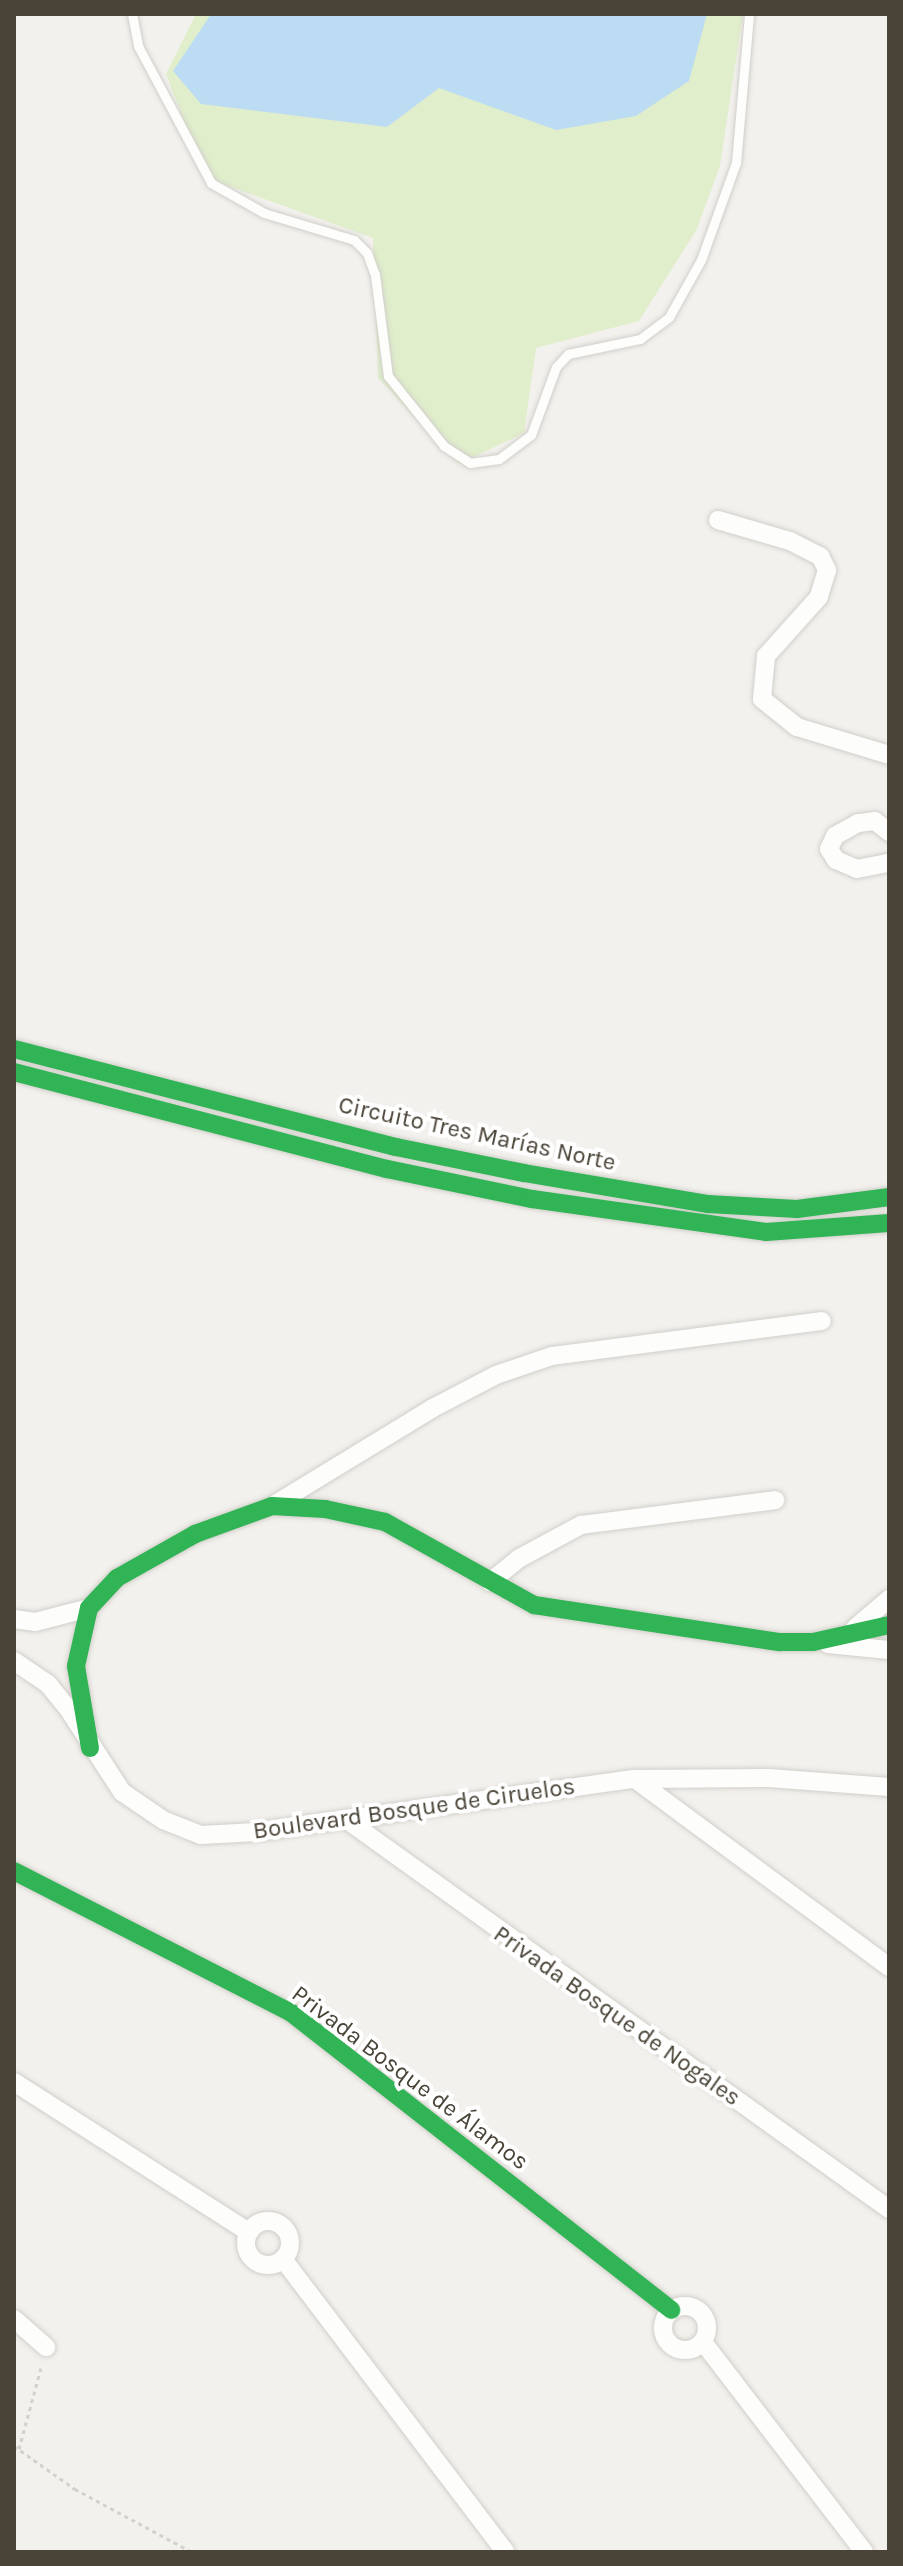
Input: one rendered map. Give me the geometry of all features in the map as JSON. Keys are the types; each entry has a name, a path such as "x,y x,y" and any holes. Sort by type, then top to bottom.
{"street":[{"path":"718,520 790,541 820,556 827,570 819,597 766,656 762,699 797,727 889,755"},
{"path":"889,832 875,821 858,823 835,836 829,849 836,860 857,869 889,863"},
{"name":"Circuito Tres Marías Norte","path":"14,1049 396,1147 708,1204 797,1209 889,1197"},
{"name":"Circuito Tres Marías Norte","path":"14,1072 387,1169 662,1221 766,1232 889,1223"},
{"path":"387,1169 396,1147"},
{"path":"90,1748 76,1666 89,1608 117,1578 195,1534 272,1506 431,1409 496,1375 538,1361 822,1321"},
{"path":"490,1582 518,1559 581,1525 775,1500"},
{"path":"272,1506 325,1509 385,1522 534,1605 889,1650"},
{"path":"837,1638 868,1620 889,1599"},
{"path":"14,1619 35,1622 89,1608"},
{"path":"813,1642 889,1625"},
{"name":"Boulevard Bosque de Ciruelos","path":"14,1661 48,1684 122,1792 163,1820 201,1835 347,1820 635,1779 769,1778 889,1787"},
{"path":"635,1779 889,1967"},
{"name":"Privada Bosque de Nogales","path":"347,1820 889,2209"},
{"name":"Privada Bosque de Álamos","path":"14,1871 290,2012 671,2310"},
{"path":"14,2082 249,2232"},
{"path":"261,2222 283,2227 289,2247 283,2259 266,2265 256,2261 246,2247 249,2232 261,2222"},
{"path":"283,2259 505,2552"},
{"path":"686,2306 702,2314 707,2326 703,2342 690,2350 672,2347 662,2331 671,2310 686,2306"},
{"path":"14,2319 46,2347"},
{"path":"703,2342 864,2552"}],"lane":[{"path":"132,14 138,46 211,183 264,213 354,240 367,253 375,275 388,376 444,446 470,463 499,459 531,435 556,367 568,354 640,339 669,317 701,260 736,163 749,14"}],"path":[{"path":"19,2449 46,2347"},
{"path":"14,2446 75,2489 192,2552"}],"green space":[{"path":"196,14 743,14 720,166 697,229 639,321 536,348 524,433 459,464 378,378 373,238 206,178 166,74"}],"water":[{"path":"211,14 707,14 689,81 636,116 556,130 439,88 387,127 201,104 173,71"}],"traffic: fast":[{"path":"14,1049 396,1147 524,1173 708,1204 797,1209 889,1197"},
{"path":"14,1072 387,1169 532,1199 766,1232 889,1223"},
{"path":"90,1748 76,1666 89,1608 117,1578 195,1534 272,1506 325,1509 385,1522 534,1605 780,1642 813,1642 889,1625"},
{"path":"14,1871 290,2012 671,2310"}]}
